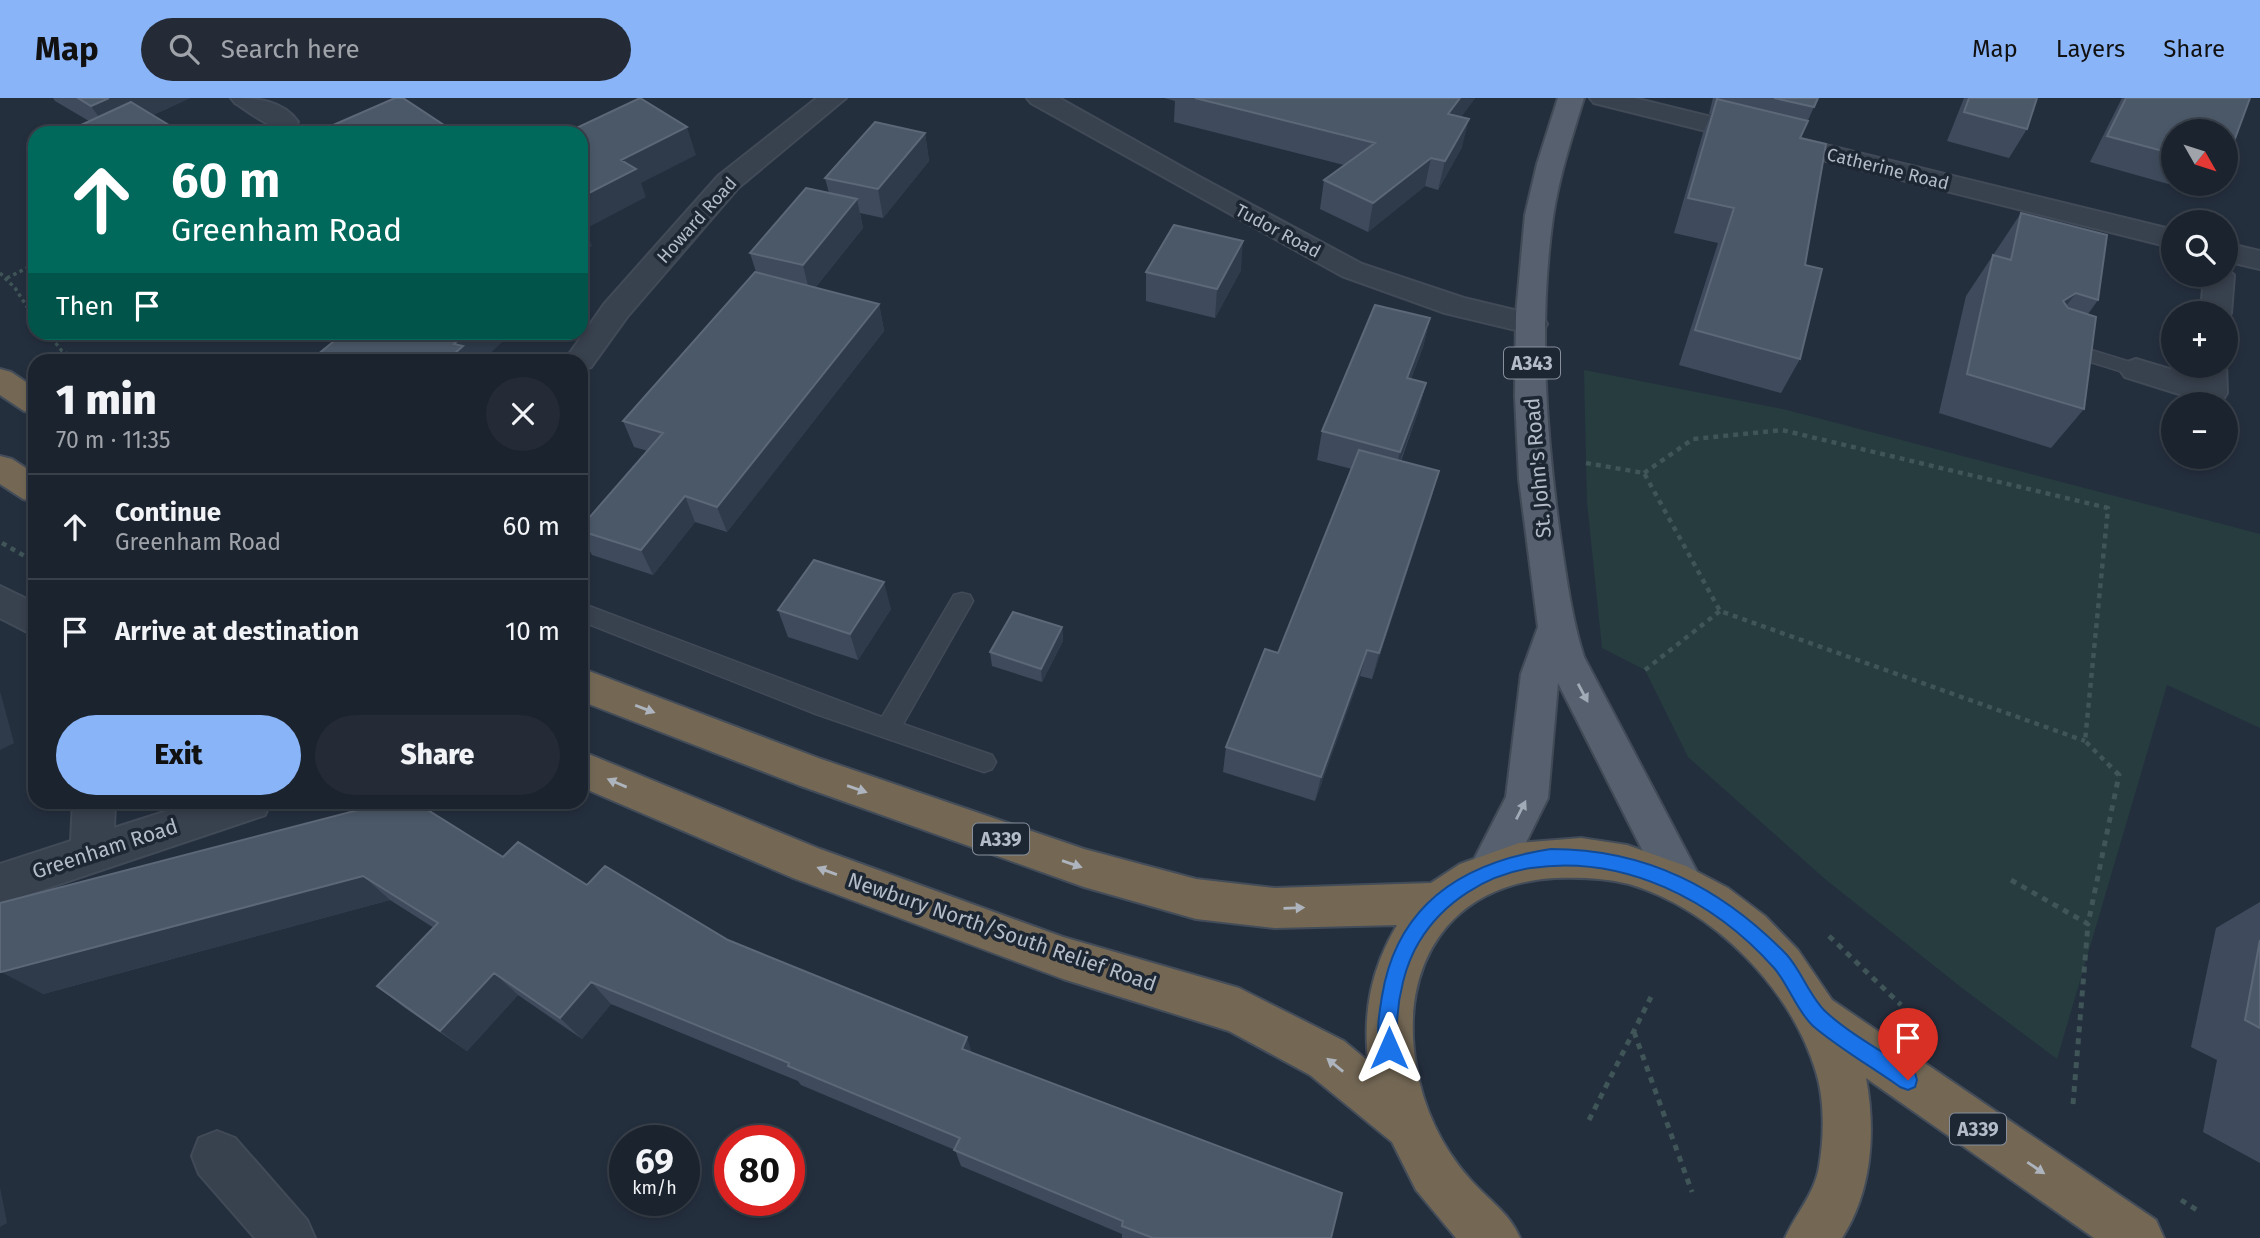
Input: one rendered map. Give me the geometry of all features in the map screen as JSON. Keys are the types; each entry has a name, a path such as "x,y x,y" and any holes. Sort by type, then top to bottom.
{"highway":[{"path":"0,380 28,398"},
{"path":"0,468 28,486"},
{"name":"A339","path":"588,687 838,782 1084,868 1196,899 1275,908 1439,903"},
{"name":"Newbury North/South Relief Road","path":"588,771 821,869 1063,958 1239,1010 1327,1058 1406,1124"},
{"path":"1481,1232 1434,1174 1406,1124 1391,1072 1388,1023 1395,976 1412,936 1439,903 1463,885 1490,871 1520,862 1551,857 1583,857 1617,862 1682,885 1718,906 1760,940 1782,964 1818,1018 1842,1080 1848,1143 1834,1202 1811,1238"},
{"name":"A339","path":"1818,1018 2138,1238"}],"main road":[{"name":"St. John's Road","path":"1571,98 1553,153 1537,230 1532,324 1532,397 1538,505 1555,631 1565,658 1682,885"},
{"name":"St. John's Road","path":"1490,871 1527,798 1540,674 1555,631"}],"street":[{"path":"244,98 285,122"},
{"name":"Howard Road","path":"584,354 616,310 728,182 833,98"},
{"name":"Tudor Road","path":"1040,98 1188,182 1352,270 1456,306 1532,324"},
{"name":"Catherine Road","path":"1603,98 2161,236"},
{"path":"2238,255 2260,260"},
{"path":"2136,370 2161,378"},
{"path":"2162,378 2211,393 2212,378"},
{"path":"0,600 28,617"},
{"path":"92,852 94,809"},
{"name":"Greenham Road","path":"0,884 228,809"},
{"path":"217,1156 289,1238"}],"lane":[{"path":"2045,342 2136,370"},
{"path":"888,728 962,601"},
{"path":"588,615 720,668 984,762"}],"path":[{"path":"7,278 28,268"},
{"path":"0,274 7,278 28,309"},
{"path":"53,340 68,354"},
{"path":"1586,463 1644,474 1693,439 1782,430 2108,508 2085,741"},
{"path":"1644,474 1720,611 2085,741 2119,775 2088,924 2073,1104"},
{"path":"2,543 28,558"},
{"path":"1645,670 1720,611"},
{"path":"2011,880 2088,924"},
{"path":"1589,1120 1651,997"},
{"path":"1634,1032 1692,1192"}],"green space":[{"path":"1584,370 1787,410 2260,534 2260,728 2167,685 2057,1059 1962,988 1825,879 1688,757 1645,670 1602,648 1587,502"}],"building":[{"path":"78,98 109,98 91,106"},
{"path":"395,98 403,98 445,126 331,126"},
{"path":"640,98 687,127 621,160 636,169 588,193 588,126 581,126"},
{"path":"1195,98 1460,98 1448,114 1469,119 1445,161 1431,158 1373,203 1324,180 1375,143"},
{"path":"1774,98 1818,98 1814,107"},
{"path":"1969,98 2037,98 2027,129 1964,112"},
{"path":"2126,98 2250,98 2238,130 2238,119 2161,119 2161,151 2107,136"},
{"path":"1717,99 1808,121 1800,138 1826,144 1805,265 1822,269 1800,359 1695,330 1734,208 1688,198"},
{"path":"131,102 170,126 79,126"},
{"path":"875,122 925,133 878,189 825,178"},
{"path":"806,188 857,199 803,265 750,253"},
{"path":"2021,213 2107,235 2098,300 2076,293 2063,301 2068,308 2096,317 2084,409 1967,374 1993,255 2011,260"},
{"path":"1174,225 1243,241 1217,289 1146,272"},
{"path":"755,272 879,304 717,507 685,496 641,550 588,533 588,519 663,433 623,421"},
{"path":"1375,305 1430,318 1407,378 1426,383 1400,452 1322,431"},
{"path":"335,340 458,340 454,344 463,346 454,354 318,354"},
{"path":"1359,450 1439,471 1379,653 1367,650 1321,777 1226,747 1265,649 1278,653"},
{"path":"814,560 884,582 850,634 778,610"},
{"path":"1013,612 1062,627 1041,669 990,652"},
{"path":"362,809 426,809 503,857 518,842 587,885 605,866 728,940 967,1037 962,1049 1342,1193 1331,1238 1153,1238 1122,1226 1123,1221 954,1150 960,1138 788,1066 789,1063 591,982 560,1018 494,973 440,1031 377,986 438,923 363,876 0,972 0,903"},
{"path":"2260,940 2260,1028 2245,1020"}],"route":[{"path":"1389,1048 1388,1023 1395,976 1412,936 1439,903 1463,885 1490,871 1551,857 1583,857 1617,862 1650,872 1710,900 1760,940 1782,964 1818,1018 1908,1080"}]}
